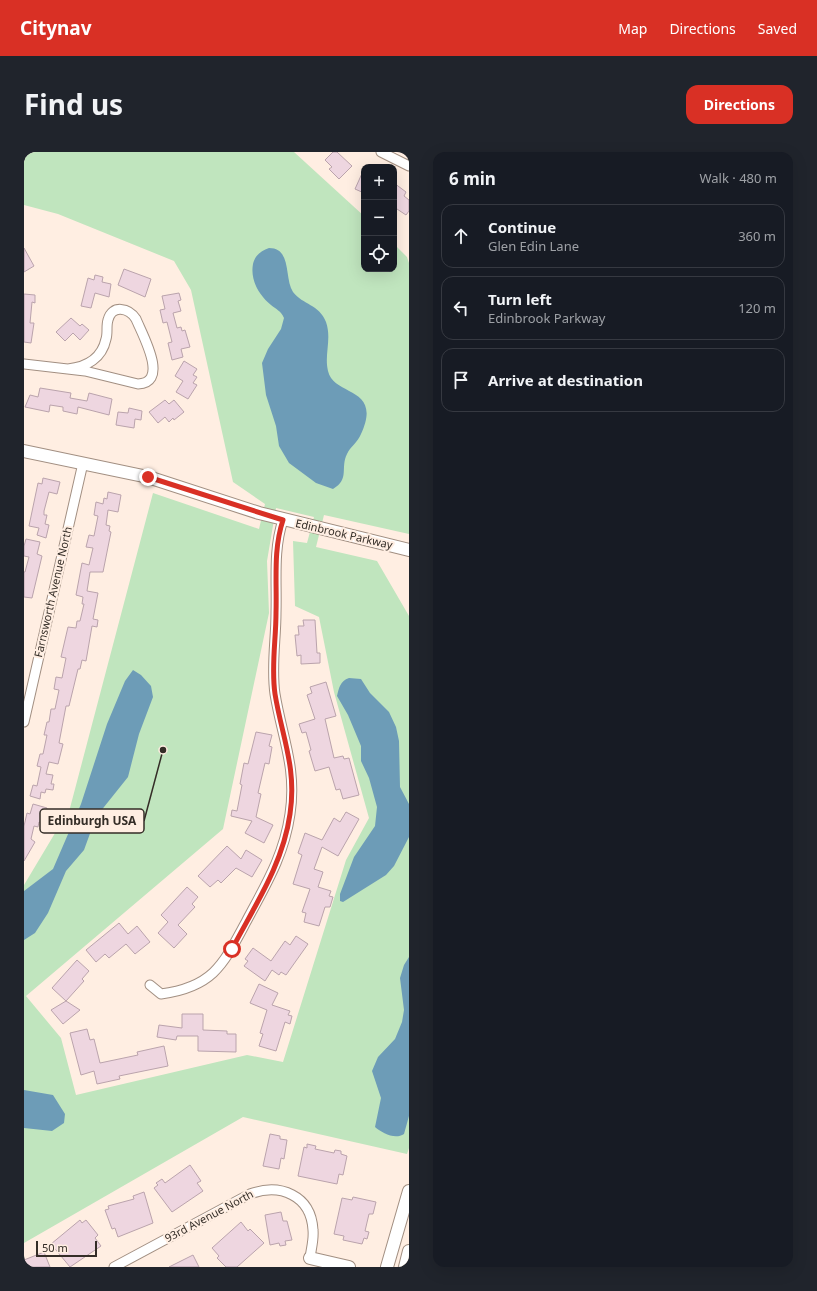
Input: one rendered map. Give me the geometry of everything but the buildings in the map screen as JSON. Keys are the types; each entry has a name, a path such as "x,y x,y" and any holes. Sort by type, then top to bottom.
{"street":[{"path":"382,152 409,166"},
{"path":"24,364 102,374 138,384 147,383 150,380 154,368 133,313 123,309 116,310 111,313 108,320 105,343 97,357 84,366 68,369"},
{"name":"Edinbrook Parkway","path":"24,451 171,483 283,520 409,550"},
{"name":"Farnsworth Avenue North","path":"24,722 83,463"},
{"path":"150,985 161,994 179,992 195,986 210,976 222,964 268,882 286,837 290,813 291,764 277,705 273,668 276,615 276,559 279,532 283,520"},
{"name":"93rd Avenue North","path":"114,1267 262,1189 287,1191 298,1198 306,1207 312,1219 313,1231 310,1258 349,1267"},
{"path":"386,1267 409,1191"},
{"path":"405,1267 409,1251"}],"green space":[{"path":"24,152 294,152 361,213 361,272 397,272 397,247 407,257 409,263 409,534 324,515 316,547 377,561 409,616 409,1148 407,1154 243,1117 24,1243 24,885 70,808 153,493 259,529 265,504 233,482 191,290 174,261 58,214 24,205","holes":["276,508 314,517 307,543 293,541 295,606 319,617 334,692 369,818 346,860 283,1062 247,1055 76,1095 61,1038 26,996 223,829 269,613 267,561"]}],"water":[{"path":"269,248 276,249 284,258 290,286 293,292 301,300 315,308 323,316 326,322 328,328 327,365 332,379 339,385 355,394 362,400 366,408 366,419 361,434 347,454 341,481 333,489 316,483 289,463 279,446 276,426 266,395 262,363 268,349 281,329 284,318 280,312 259,292 254,281 252,270 257,256"},
{"path":"133,670 141,675 151,686 153,697 139,734 128,777 96,817 84,850 66,871 48,913 35,933 24,940 24,891 53,869 81,804 107,724 125,681"},
{"path":"349,678 361,679 370,693 389,712 396,727 399,741 400,787 409,804 409,837 394,866 386,875 343,902 340,901 340,894 354,857 375,826 377,807 369,778 361,761 361,746 348,715 337,696 342,683"},
{"path":"409,957 409,1116 404,1134 400,1136 393,1136 375,1127 381,1098 372,1071 378,1057 395,1039 402,1022 404,1010 400,978 404,965"},
{"path":"24,1090 53,1095 65,1114 64,1123 52,1131 24,1128"}],"place":[{"name":"Edinburgh USA","path":"163,750"}],"route":[{"path":"148,477 171,483 283,520 279,532 276,559 276,615 273,668 279,717 291,764 292,788 290,813 286,837 278,860 268,882 232,949"}]}
